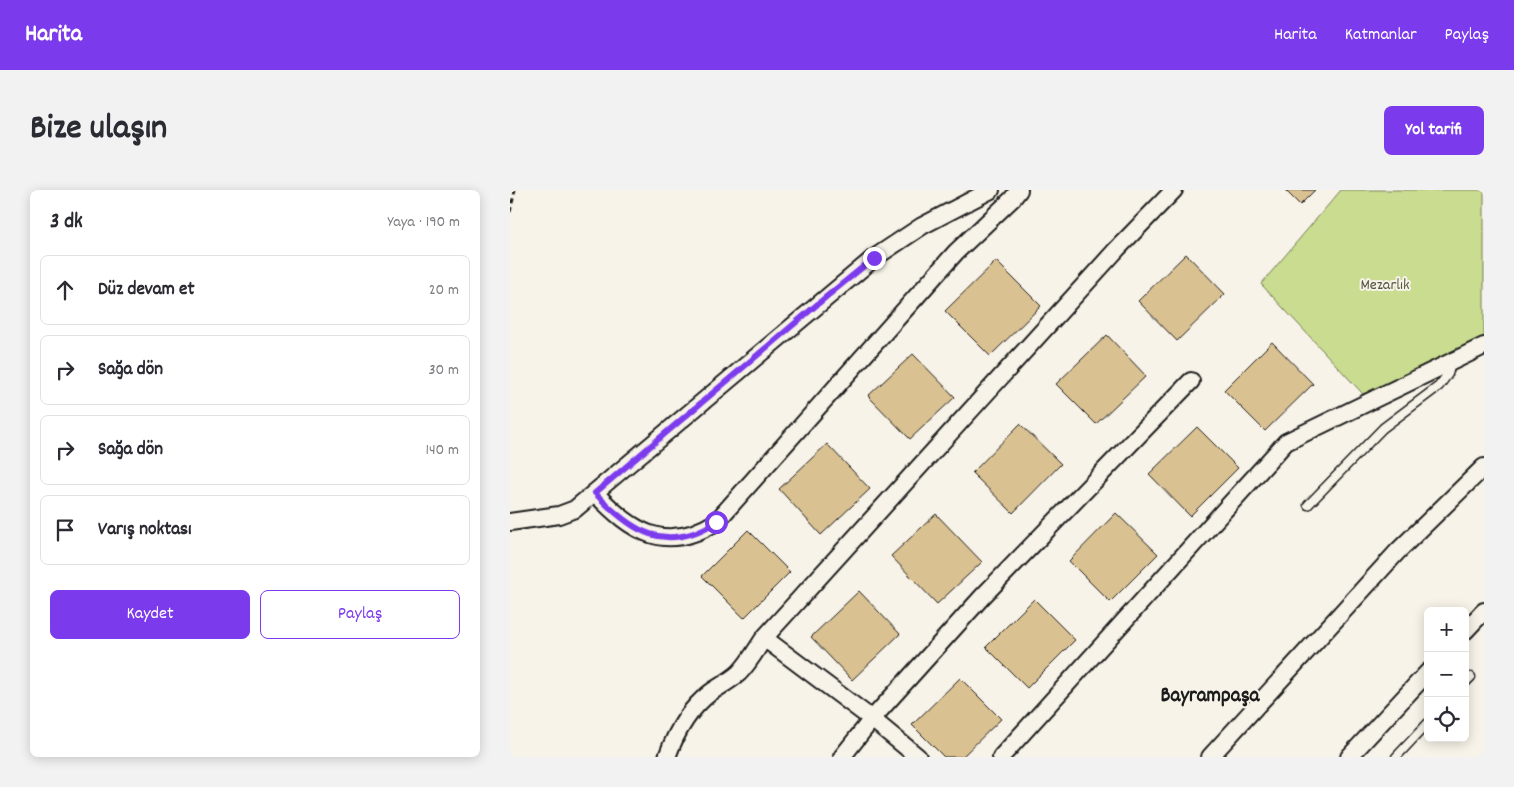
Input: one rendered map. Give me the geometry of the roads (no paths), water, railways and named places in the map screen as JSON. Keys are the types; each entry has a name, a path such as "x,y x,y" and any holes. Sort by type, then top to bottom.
{"street":[{"path":"510,522 559,515 575,509 874,258 922,226 991,190"},
{"path":"595,493 624,521 638,530 653,535 668,537 688,535 716,522 956,252 1012,199 1019,190"},
{"path":"667,757 685,719 698,704 711,692 729,682 740,671 752,658 764,638 1117,249 1174,190"},
{"path":"1001,757 1286,442 1484,346"},
{"path":"842,757 872,719 982,597 1191,381"},
{"path":"1210,757 1398,551 1484,467"},
{"path":"1469,627 1484,611"},
{"path":"764,638 872,719 918,757"},
{"path":"1354,755 1424,676"}],"lane":[{"path":"1308,505 1383,428 1440,386 1448,374 1451,362"},
{"path":"1396,757 1424,727"}],"district":[{"name":"Bayrampaşa","path":"1210,694"}],"park label":[{"name":"Mezarlık","path":"1385,283"}]}
